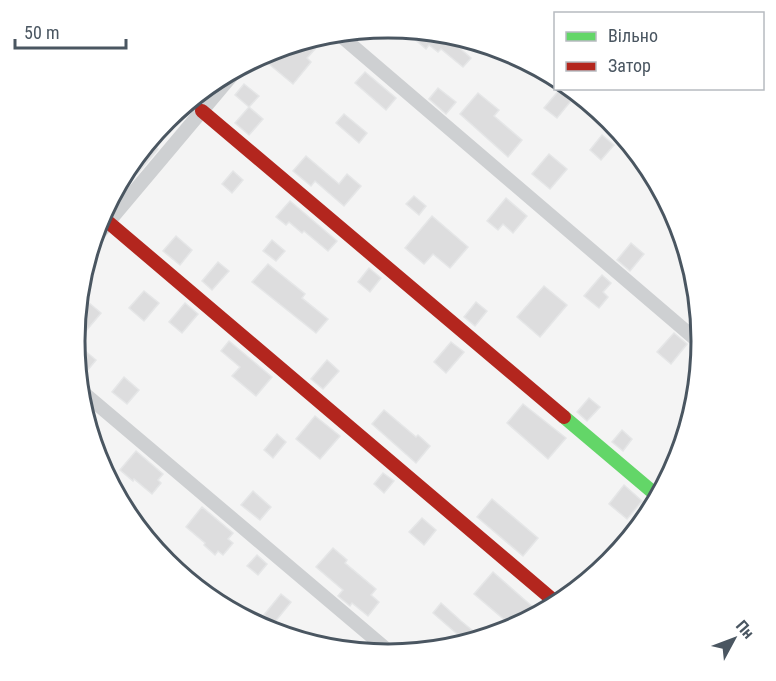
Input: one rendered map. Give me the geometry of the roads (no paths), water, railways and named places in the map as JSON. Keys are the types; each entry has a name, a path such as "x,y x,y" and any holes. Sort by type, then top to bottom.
{"street":[{"path":"346,40 691,335"},
{"path":"111,219 221,88"},
{"path":"202,111 651,491"},
{"path":"109,223 549,597"},
{"path":"91,399 380,644"}]}
